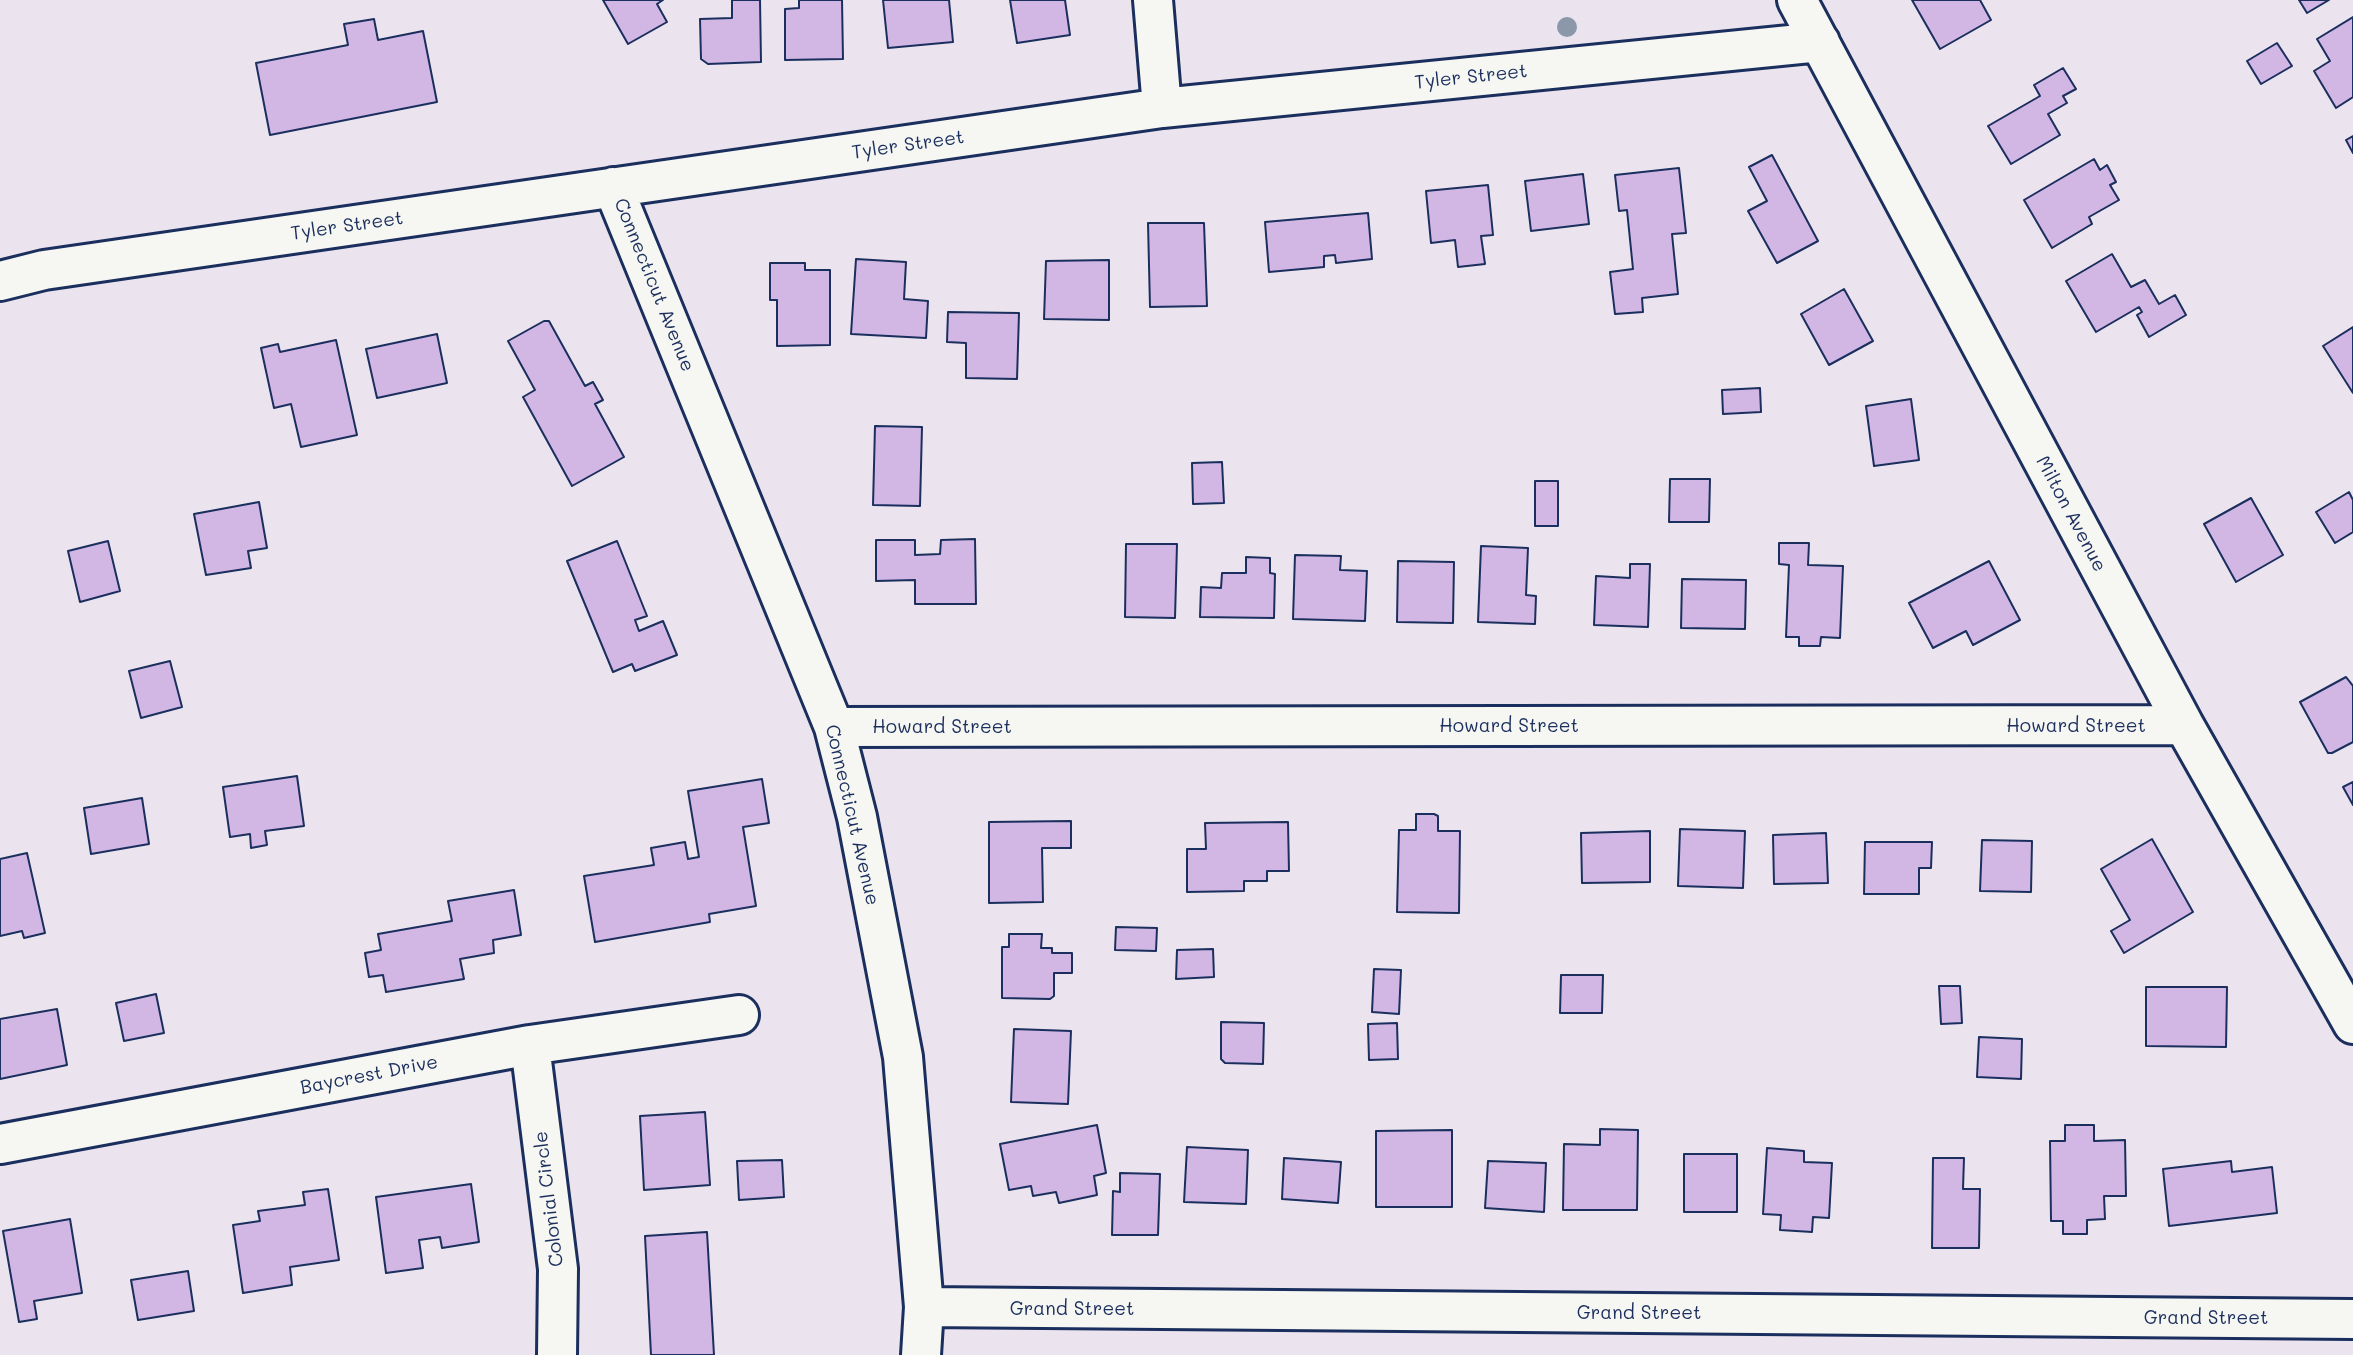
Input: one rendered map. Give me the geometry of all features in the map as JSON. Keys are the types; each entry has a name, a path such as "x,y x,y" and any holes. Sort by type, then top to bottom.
{"street":[{"path":"1153,0 1162,108"},
{"name":"Milton Avenue","path":"1797,0 2184,725 2353,1024"},
{"name":"Tyler Street","path":"0,281 44,270 1162,108 1820,42"},
{"name":"Connecticut Avenue","path":"613,187 834,727 857,817 902,1057 924,1307 921,1355"},
{"name":"Howard Street","path":"834,727 2184,725"},
{"path":"2321,964 2353,990"},
{"name":"Baycrest Drive","path":"0,1144 530,1045 739,1015"},
{"name":"Colonial Circle","path":"530,1045 558,1269 557,1355"},
{"name":"Grand Street","path":"924,1307 2353,1319"}],"building":[{"path":"603,0 663,0 657,4 667,22 628,44"},
{"path":"732,0 760,0 761,62 708,64 701,59 700,19 732,18"},
{"path":"799,0 842,0 843,59 785,60 785,9 799,8"},
{"path":"883,0 949,0 953,42 888,48"},
{"path":"1010,0 1065,0 1070,35 1017,43"},
{"path":"1912,0 1980,0 1991,20 1940,49"},
{"path":"2299,0 2329,0 2307,13"},
{"path":"2353,17 2353,97 2336,108 2314,71 2330,61 2317,39"},
{"path":"374,19 378,40 423,31 437,102 270,135 256,63 348,45 344,24"},
{"path":"2277,43 2292,66 2261,84 2247,61"},
{"path":"2063,68 2076,89 2063,96 2067,103 2048,114 2060,135 2011,164 1988,126 2040,96 2034,85"},
{"path":"2353,136 2353,153 2346,140"},
{"path":"1772,155 1818,241 1777,263 1748,211 1767,201 1749,167"},
{"path":"2094,159 2100,170 2107,165 2116,182 2110,185 2119,200 2089,217 2092,224 2052,248 2024,200"},
{"path":"1679,168 1686,233 1672,234 1678,294 1642,298 1643,312 1615,314 1610,272 1633,269 1627,210 1619,211 1615,175"},
{"path":"1583,174 1589,224 1531,231 1525,181"},
{"path":"1488,185 1493,235 1481,236 1485,264 1458,267 1455,240 1431,243 1426,191"},
{"path":"1368,213 1372,259 1336,263 1335,255 1324,256 1324,267 1269,272 1265,222"},
{"path":"1148,223 1204,223 1207,306 1150,307"},
{"path":"2112,254 2131,287 2145,280 2159,304 2175,295 2186,315 2149,337 2137,315 2142,312 2139,307 2096,332 2066,281"},
{"path":"856,259 906,262 904,299 928,301 926,338 851,334"},
{"path":"1109,260 1109,320 1044,319 1046,261"},
{"path":"770,263 805,263 805,270 830,270 830,345 777,346 777,300 770,300"},
{"path":"1844,289 1873,341 1829,365 1801,314"},
{"path":"948,312 1019,313 1017,379 966,378 966,343 947,342"},
{"path":"544,321 549,321 585,386 593,382 603,400 595,404 624,457 572,486 523,397 535,390 508,341"},
{"path":"2353,327 2353,393 2323,346"},
{"path":"437,334 447,383 377,398 366,349"},
{"path":"336,340 357,435 301,447 291,404 274,408 261,348 278,344 280,352"},
{"path":"1760,388 1761,412 1723,414 1722,390"},
{"path":"1911,399 1919,460 1874,466 1866,406"},
{"path":"875,426 922,427 920,506 873,505"},
{"path":"1222,462 1224,503 1193,504 1192,463"},
{"path":"1670,479 1710,479 1709,522 1669,522"},
{"path":"1535,481 1558,481 1558,526 1535,526"},
{"path":"2349,492 2353,500 2353,532 2335,543 2316,512"},
{"path":"2251,498 2283,555 2236,582 2204,524"},
{"path":"259,502 267,548 248,551 251,568 206,575 194,514"},
{"path":"975,539 976,604 915,604 915,580 876,581 876,540 915,540 915,555 940,554 941,540"},
{"path":"108,541 120,591 80,602 68,551"},
{"path":"617,541 647,616 635,620 639,631 663,621 677,655 635,671 632,664 613,672 567,561"},
{"path":"1779,543 1809,543 1808,565 1843,566 1840,638 1821,637 1820,646 1799,646 1799,637 1786,637 1789,565 1779,564"},
{"path":"1126,544 1177,544 1175,618 1125,617"},
{"path":"1481,546 1528,548 1526,595 1536,596 1535,624 1478,622"},
{"path":"1295,555 1341,556 1340,570 1367,571 1365,621 1293,619"},
{"path":"1246,557 1270,558 1270,573 1275,574 1274,618 1200,617 1201,587 1221,588 1222,573 1246,573"},
{"path":"1398,561 1454,562 1453,623 1397,622"},
{"path":"1989,561 2020,620 1973,645 1966,631 1933,648 1909,603"},
{"path":"1630,564 1650,564 1648,627 1594,625 1596,576 1630,578"},
{"path":"1682,579 1746,580 1745,629 1681,628"},
{"path":"170,661 182,707 141,718 129,671"},
{"path":"2346,677 2353,686 2353,742 2328,753 2300,702"},
{"path":"297,776 304,826 265,831 267,845 251,848 250,834 230,837 223,787"},
{"path":"762,779 769,823 743,827 756,906 709,914 710,922 595,942 584,876 654,865 651,848 685,842 688,859 699,857 688,791"},
{"path":"2353,782 2353,805 2343,787"},
{"path":"142,798 149,844 91,854 84,808"},
{"path":"1416,814 1438,816 1438,831 1460,831 1459,913 1397,912 1399,830 1416,830"},
{"path":"1071,821 1071,848 1042,848 1043,902 989,903 989,822"},
{"path":"1288,822 1289,871 1267,871 1267,881 1244,881 1244,891 1187,892 1187,849 1206,849 1205,823"},
{"path":"1680,829 1745,831 1743,888 1678,886"},
{"path":"1650,831 1650,882 1582,883 1581,833"},
{"path":"1826,833 1828,883 1774,884 1773,835"},
{"path":"2152,839 2193,912 2124,953 2111,931 2130,920 2101,869"},
{"path":"1982,840 2032,841 2031,892 1980,891"},
{"path":"1865,842 1932,842 1931,868 1919,868 1919,894 1864,894"},
{"path":"27,853 45,933 24,938 22,931 0,936 0,859"},
{"path":"514,890 521,935 493,940 494,953 460,959 464,979 386,992 383,975 369,977 365,953 381,950 378,934 452,921 448,901"},
{"path":"1116,927 1157,928 1156,951 1115,950"},
{"path":"1009,934 1042,934 1041,948 1052,948 1052,953 1072,953 1072,973 1054,973 1054,996 1050,999 1002,998 1002,947 1009,947"},
{"path":"1213,949 1214,977 1176,979 1177,950"},
{"path":"1374,969 1401,970 1399,1014 1372,1012"},
{"path":"1561,975 1603,975 1602,1013 1560,1013"},
{"path":"1939,986 1960,986 1962,1023 1941,1024"},
{"path":"2146,987 2227,987 2226,1047 2146,1046"},
{"path":"156,994 164,1033 124,1041 116,1003"},
{"path":"57,1009 67,1065 0,1079 0,1019"},
{"path":"1221,1022 1264,1023 1263,1064 1225,1063 1221,1059"},
{"path":"1397,1023 1398,1059 1369,1060 1368,1024"},
{"path":"1014,1029 1071,1031 1068,1104 1011,1102"},
{"path":"1979,1037 2022,1039 2021,1079 1977,1077"},
{"path":"705,1112 710,1185 644,1190 640,1116"},
{"path":"1097,1125 1106,1173 1094,1176 1097,1195 1059,1203 1056,1192 1033,1196 1031,1186 1009,1190 1000,1144"},
{"path":"2065,1125 2094,1125 2094,1141 2125,1140 2126,1196 2104,1196 2105,1219 2087,1220 2087,1234 2063,1234 2063,1221 2051,1221 2050,1141 2065,1141"},
{"path":"1600,1129 1638,1130 1637,1210 1563,1210 1564,1144 1600,1145"},
{"path":"1452,1130 1452,1207 1376,1207 1376,1131"},
{"path":"1187,1147 1248,1150 1246,1204 1184,1202"},
{"path":"1767,1148 1804,1151 1804,1162 1832,1163 1829,1218 1813,1217 1812,1232 1780,1230 1781,1215 1763,1214"},
{"path":"1684,1154 1737,1154 1737,1212 1684,1212"},
{"path":"1284,1158 1341,1162 1338,1203 1282,1199"},
{"path":"1933,1158 1964,1158 1963,1189 1980,1189 1979,1248 1932,1248"},
{"path":"782,1160 784,1197 739,1200 737,1161"},
{"path":"1488,1161 1546,1163 1544,1212 1485,1208"},
{"path":"2231,1161 2232,1172 2272,1167 2277,1213 2169,1226 2163,1169"},
{"path":"1120,1173 1160,1174 1158,1235 1112,1235 1113,1191 1120,1192"},
{"path":"471,1184 479,1242 442,1248 440,1237 419,1240 423,1268 386,1273 376,1197"},
{"path":"328,1189 339,1260 290,1267 292,1285 243,1293 233,1225 260,1221 258,1211 305,1205 303,1192"},
{"path":"70,1219 82,1293 34,1301 37,1319 19,1322 3,1231"},
{"path":"707,1232 714,1355 651,1355 645,1236"},
{"path":"188,1271 194,1311 138,1320 131,1280"}]}
